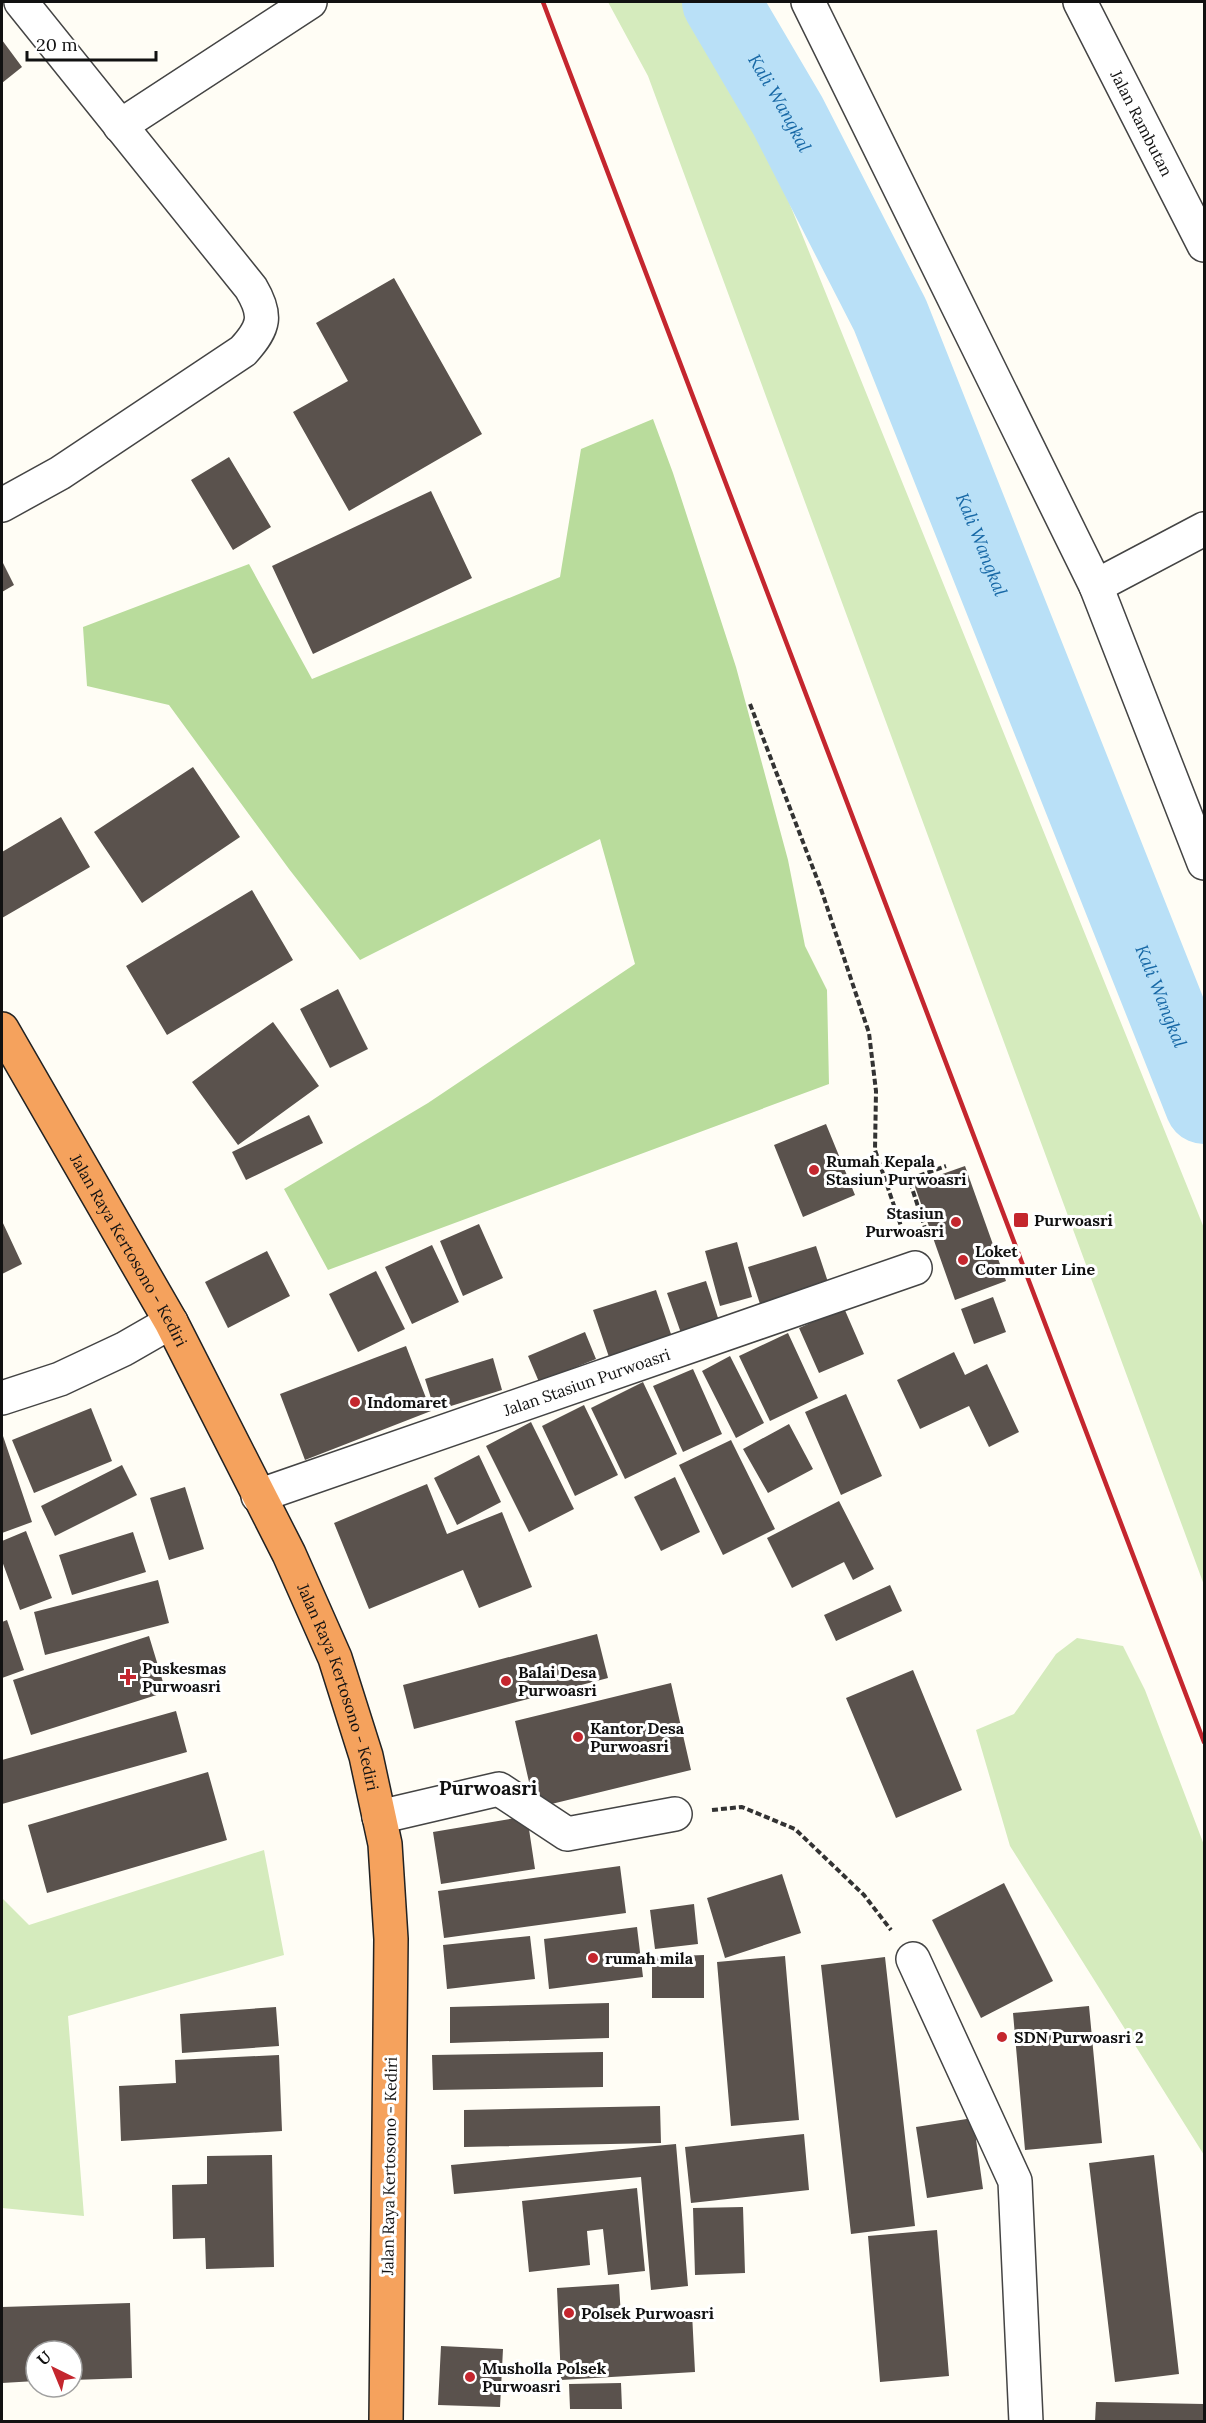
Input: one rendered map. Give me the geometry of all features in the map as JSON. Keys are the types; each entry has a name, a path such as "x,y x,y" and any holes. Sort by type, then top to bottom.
{"highway":[{"name":"Jalan Raya Kertosono - Kediri","path":"2,1029 171,1322 289,1554 335,1659 366,1756 385,1845 391,1939 386,2421"}],"street":[{"path":"2,505 60,473 243,351 254,338 261,324 262,312 251,288 21,2"},
{"path":"120,126 310,2"},
{"path":"808,2 1096,586 1204,863"},
{"name":"Jalan Rambutan","path":"1080,2 1204,245"},
{"path":"1096,586 1204,529"},
{"name":"Jalan Stasiun Purwoasri","path":"258,1496 915,1268"},
{"path":"2,1398 60,1378 124,1348 171,1322"},
{"path":"379,1817 499,1789 567,1834 675,1814"},
{"path":"913,1959 1015,2181 1026,2421"}],"path":[{"path":"750,705 821,889 869,1033 876,1091 874,1150 915,1268"},
{"path":"923,1224 910,1182 913,1178 946,1166"},
{"path":"675,1814 742,1807 795,1830 864,1894 913,1959"}],"green space":[{"path":"608,2 708,2 1204,1228 1204,1585 648,76"},
{"path":"653,419 673,473 736,667 788,860 805,946 827,990 829,1084 328,1270 284,1189 428,1103 635,964 600,839 360,960 289,869 169,705 87,686 83,627 249,564 312,679 560,577 581,449"},
{"path":"1077,1638 1123,1646 1145,1690 1204,1845 1204,2155 1010,1846 976,1730 1014,1714 1056,1654"},
{"path":"264,1850 284,1955 68,2016 84,2216 2,2208 2,1898 29,1925"}],"building":[{"path":"2,40 22,67 2,83"},
{"path":"394,278 482,434 349,511 293,412 348,381 316,323"},
{"path":"229,457 271,527 233,550 191,480"},
{"path":"431,491 472,578 313,654 272,566"},
{"path":"2,561 14,585 2,592"},
{"path":"193,767 240,837 142,903 94,832"},
{"path":"61,817 90,867 2,918 2,852"},
{"path":"252,890 293,960 167,1035 126,966"},
{"path":"338,989 368,1049 330,1068 300,1009"},
{"path":"273,1022 319,1086 238,1145 192,1082"},
{"path":"309,1115 323,1143 246,1180 232,1152"},
{"name":"Rumah Kepala Stasiun Purwoasri","path":"826,1124 855,1195 803,1217 774,1145"},
{"name":"Stasiun Purwoasri","path":"965,1166 1006,1281 955,1300 914,1184"},
{"path":"2,1221 22,1264 2,1274"},
{"path":"479,1224 503,1278 463,1296 440,1241"},
{"path":"737,1242 752,1297 720,1306 705,1251"},
{"path":"432,1245 459,1302 412,1324 385,1267"},
{"path":"816,1246 829,1285 761,1307 748,1267"},
{"path":"267,1251 290,1296 228,1328 205,1282"},
{"path":"376,1271 405,1329 358,1352 329,1294"},
{"path":"706,1281 719,1321 681,1333 667,1293"},
{"path":"656,1290 672,1337 609,1357 593,1310"},
{"path":"993,1297 1006,1332 974,1344 961,1309"},
{"path":"844,1308 864,1354 819,1373 799,1328"},
{"path":"585,1332 596,1359 539,1382 528,1356"},
{"path":"788,1333 818,1398 770,1421 739,1356"},
{"name":"Indomaret","path":"406,1346 431,1411 305,1460 280,1394"},
{"path":"954,1352 965,1375 987,1364 1019,1432 989,1447 969,1406 920,1429 897,1380"},
{"path":"730,1356 764,1423 736,1438 702,1371"},
{"path":"493,1358 502,1390 435,1411 425,1379"},
{"path":"693,1369 722,1434 683,1452 653,1386"},
{"path":"643,1382 677,1454 625,1479 591,1408"},
{"path":"846,1394 882,1476 841,1495 805,1412"},
{"path":"584,1405 618,1475 575,1496 542,1426"},
{"path":"91,1408 112,1461 34,1493 12,1440"},
{"path":"531,1422 574,1509 529,1532 486,1446"},
{"path":"789,1424 813,1469 768,1493 743,1449"},
{"path":"2,1433 32,1522 2,1533"},
{"path":"731,1440 775,1529 723,1555 679,1465"},
{"path":"479,1455 501,1502 457,1525 434,1478"},
{"path":"122,1465 137,1495 55,1536 41,1506"},
{"path":"675,1477 700,1532 661,1551 634,1497"},
{"path":"427,1484 447,1534 502,1512 532,1587 479,1608 463,1570 369,1609 334,1523"},
{"path":"185,1487 204,1549 169,1560 150,1498"},
{"path":"839,1501 874,1569 853,1580 844,1562 792,1588 767,1538"},
{"path":"26,1531 52,1598 20,1610 2,1561 2,1541"},
{"path":"133,1532 146,1572 72,1595 59,1555"},
{"path":"158,1580 169,1623 45,1655 34,1612"},
{"path":"890,1585 902,1611 836,1641 824,1615"},
{"path":"7,1620 24,1670 2,1678 2,1622"},
{"name":"Balai Desa Purwoasri","path":"597,1634 608,1678 414,1729 403,1685"},
{"path":"149,1636 166,1692 31,1735 13,1680"},
{"path":"913,1670 962,1790 896,1818 846,1698"},
{"path":"671,1683 691,1770 535,1808 515,1721"},
{"path":"176,1711 187,1752 2,1804 2,1760"},
{"path":"208,1772 227,1840 47,1893 28,1825"},
{"path":"527,1816 535,1869 441,1884 433,1832"},
{"path":"620,1866 626,1913 444,1938 438,1891"},
{"path":"782,1874 801,1933 725,1958 707,1898"},
{"path":"1004,1883 1053,1981 981,2018 932,1920"},
{"path":"694,1904 698,1944 655,1949 650,1910"},
{"name":"rumah mila","path":"637,1927 643,1977 549,1989 544,1939"},
{"path":"530,1936 535,1979 447,1989 443,1945"},
{"path":"704,1955 704,1998 652,1998 652,1957"},
{"path":"785,1956 799,2120 731,2126 717,1962"},
{"path":"885,1957 915,2226 851,2234 821,1965"},
{"path":"609,2003 609,2038 450,2043 450,2007"},
{"path":"1089,2006 1102,2143 1025,2150 1013,2013"},
{"path":"276,2007 279,2046 182,2053 180,2014"},
{"path":"603,2052 603,2087 433,2090 432,2055"},
{"path":"279,2055 282,2131 121,2141 119,2086 176,2083 175,2060"},
{"path":"660,2106 661,2143 464,2147 464,2110"},
{"path":"973,2118 983,2189 927,2198 916,2127"},
{"path":"804,2134 809,2190 691,2203 685,2147"},
{"path":"676,2144 688,2286 651,2290 641,2177 454,2194 451,2165"},
{"path":"272,2155 274,2267 206,2269 205,2238 173,2239 172,2185 207,2184 207,2156"},
{"path":"1154,2155 1179,2374 1115,2382 1089,2163"},
{"path":"637,2188 645,2271 608,2275 603,2229 587,2231 590,2265 529,2272 522,2201"},
{"path":"743,2207 745,2273 695,2275 693,2208"},
{"path":"937,2230 949,2376 880,2382 868,2236"},
{"path":"619,2284 621,2317 692,2313 695,2372 561,2380 557,2288"},
{"path":"130,2303 132,2378 84,2380 84,2339 24,2339 24,2382 2,2383 2,2307"},
{"name":"Musholla Polsek Purwoasri","path":"441,2346 503,2349 500,2407 438,2405"},
{"path":"621,2383 622,2409 570,2409 569,2384"},
{"path":"1096,2402 1204,2404 1204,2422 1095,2422"}],"waterway":[{"name":"Kali Wangkal","path":"721,2 788,116 890,315 1204,1105"}],"railway":[{"path":"543,2 1204,1742"}],"place":[{"name":"Rumah Kepala Stasiun Purwoasri","path":"814,1170"},
{"name":"Purwoasri","path":"1021,1220"},
{"name":"Stasiun Purwoasri","path":"956,1222"},
{"name":"Loket Commuter Line","path":"963,1260"},
{"name":"Indomaret","path":"355,1402"},
{"name":"Puskesmas Purwoasri","path":"128,1677"},
{"name":"Balai Desa Purwoasri","path":"506,1681"},
{"name":"Kantor Desa Purwoasri","path":"578,1737"},
{"name":"rumah mila","path":"593,1958"},
{"name":"SDN Purwoasri 2","path":"1002,2037"},
{"name":"Polsek Purwoasri","path":"569,2313"},
{"name":"Musholla Polsek Purwoasri","path":"470,2377"}],"district":[{"name":"Purwoasri","path":"488,1788"}]}
